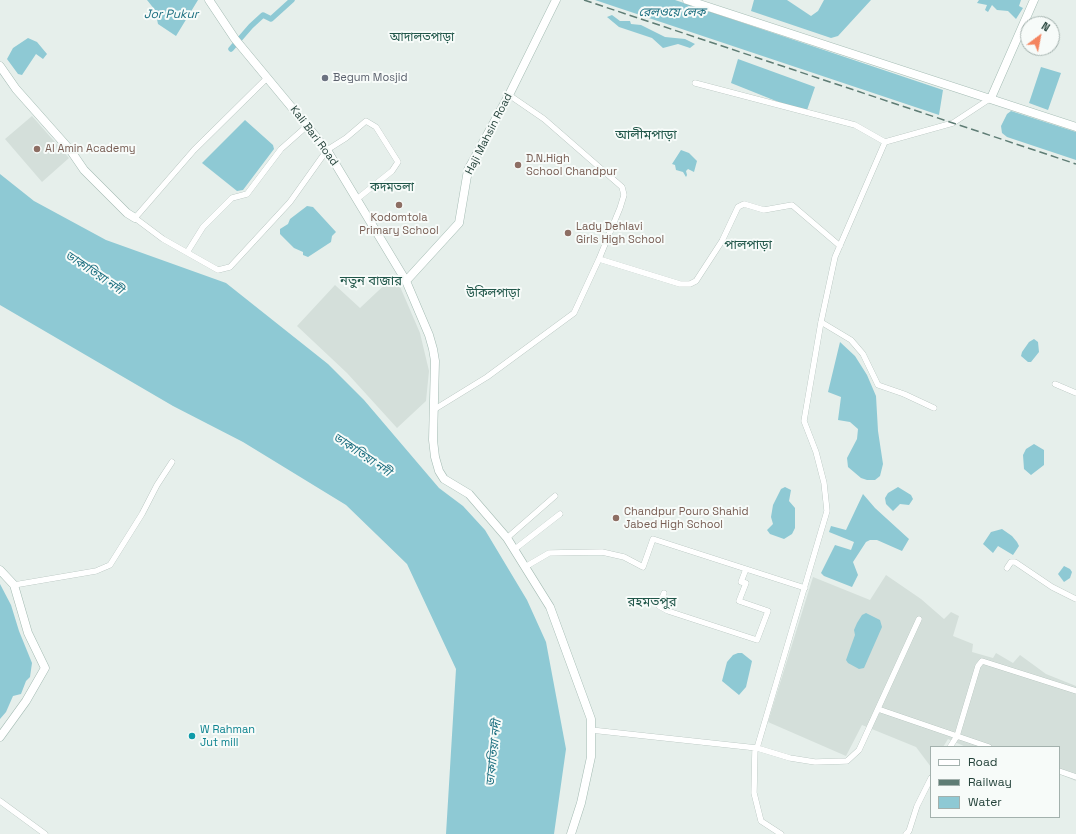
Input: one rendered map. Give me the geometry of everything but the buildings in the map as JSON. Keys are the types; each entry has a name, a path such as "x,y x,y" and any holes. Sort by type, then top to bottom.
{"main road":[{"name":"Kali Bari Road","path":"209,0 234,39 244,49 327,150 406,281 429,334 433,349 435,361 434,440 435,457 439,472 444,479 469,494 507,538 550,606 591,719 591,757 581,803 571,834"},
{"name":"Haji Mahsin Road","path":"406,281 459,223 468,170 509,95 556,0"},
{"path":"687,0 1076,127"},
{"path":"991,98 1034,0"},
{"path":"0,66 16,89 71,150 84,170 127,213 135,218"},
{"path":"0,570 14,585 28,634 44,668 26,701 0,737"}],"street":[{"path":"267,78 194,150 135,218 163,238 188,251 218,270 230,267 290,202 327,150 346,138 366,121 376,127 397,158 398,162 396,167 357,199"},
{"path":"695,83 855,125 886,142 953,123 991,98"},
{"path":"435,409 487,377 574,313 599,259 624,195 622,187 544,119 509,95"},
{"path":"188,251 203,227 232,198 247,194 281,149 307,126"},
{"path":"781,834 761,821 754,793 756,748 827,511 824,483 816,452 804,421 821,322 835,257 886,142"},
{"path":"599,259 680,284 690,284 696,281 722,241 738,207 744,204 764,210 788,204 796,206 840,246"},
{"path":"821,322 851,340 863,354 878,385 904,394 934,408"},
{"path":"1055,384 1076,393"},
{"path":"14,585 96,571 110,565 116,559 157,485 172,462"},
{"path":"507,538 555,496"},
{"path":"515,549 560,514"},
{"path":"525,567 549,553 602,552 624,557 643,567 653,539 805,588"},
{"path":"1007,568 1010,562 1015,562 1052,587 1076,599"},
{"path":"664,593 660,606 668,611 758,640 768,611 739,601 746,583 741,582 746,569"},
{"path":"591,730 756,748 790,758 815,762 847,761 859,750 919,619"},
{"path":"951,746 957,736 978,666 982,661 1076,691"},
{"path":"878,709 986,746"},
{"path":"1060,771 1076,777"},
{"path":"906,834 909,831 917,806 930,780"},
{"path":"0,801 45,834"}],"shaded area":[{"name":"Al Amin Academy","path":"32,116 69,158 42,182 5,139"},
{"path":"395,275 420,333 429,371 426,401 397,428 347,373 297,326 335,285 360,308"},
{"path":"886,575 921,599 944,619 951,612 959,616 953,636 973,644 972,652 993,658 996,653 1013,663 1020,655 1046,674 1076,686 1076,781 1060,774 1060,746 964,746 948,739 944,746 930,746 930,766 916,747 862,725 846,756 768,722 813,577 870,600"}],"water":[{"name":"Jor Pukur","path":"147,0 198,0 176,36 158,24 155,10"},
{"name":"রেলওয়ে লেক","path":"595,0 675,0 943,90 939,115"},
{"path":"754,0 787,0 811,16 818,11 824,0 871,0 838,36 831,38 751,11"},
{"path":"979,0 1021,0 1019,6 1023,8 1016,19 1008,11 997,10 992,5 988,12 985,10 987,5 977,3"},
{"path":"612,15 620,21 630,21 631,24 641,25 665,37 685,39 695,44 690,48 678,44 663,48 652,38 619,27 607,17"},
{"path":"28,38 37,42 47,54 43,59 36,54 22,75 18,74 7,59 13,48"},
{"path":"738,59 815,87 806,113 731,83"},
{"path":"1041,67 1061,73 1048,110 1029,103"},
{"path":"1011,111 1076,132 1076,160 1007,137 1002,133 1001,126 1007,114"},
{"path":"245,120 273,145 274,149 243,190 237,191 202,163"},
{"path":"681,150 689,153 697,161 694,172 688,169 686,171 686,177 683,172 676,170 675,165 672,164"},
{"name":"ডাকাতিয়া নদী","path":"0,174 34,201 106,240 226,283 328,364 364,400 439,488 463,506 485,530 527,600 546,642 566,749 554,834 446,834 456,669 407,564 346,505 243,442 173,406 0,305"},
{"path":"307,206 313,207 336,232 332,236 331,242 308,257 303,255 303,252 294,248 280,234 280,229 288,224 290,219"},
{"path":"1034,339 1038,342 1039,352 1031,362 1028,362 1021,356 1022,352 1029,342"},
{"path":"840,342 855,356 867,375 876,396 878,431 883,464 880,476 875,480 861,478 848,467 847,458 857,439 858,429 850,422 838,420 841,397 828,392"},
{"path":"1034,444 1044,450 1044,465 1031,475 1024,469 1023,455 1026,449"},
{"path":"785,487 791,490 789,501 795,508 795,528 792,534 784,539 770,534 767,530 773,524 771,517 773,505 781,489"},
{"path":"898,487 911,495 913,499 909,505 900,504 893,511 886,504 885,498 888,493"},
{"path":"863,494 875,508 909,539 902,551 877,540 870,540 866,542 853,562 858,575 852,587 824,576 821,573 835,545 851,550 854,542 829,532 831,526 846,530"},
{"path":"1002,529 1012,536 1019,546 1013,555 998,546 993,553 983,544 991,532"},
{"path":"1064,566 1072,572 1070,578 1064,582 1058,574"},
{"path":"0,584 11,605 19,631 32,663 30,677 26,681 21,694 13,696 6,712 0,719"},
{"path":"866,613 880,620 882,627 864,668 859,669 848,663 846,660 855,635 854,630 862,615"},
{"path":"742,653 752,661 746,687 739,695 722,681 727,662 733,655"}],"waterway":[{"path":"231,49 263,15 271,19 292,0"}],"railway":[{"path":"584,0 1076,164"}],"place":[{"name":"Begum Mosjid","path":"325,78"},
{"name":"Al Amin Academy","path":"37,149"},
{"name":"D.N.High School Chandpur","path":"518,165"},
{"name":"Kodomtola Primary School","path":"399,205"},
{"name":"Lady Dehlavi Girls High School","path":"568,233"},
{"name":"Chandpur Pouro Shahid Jabed High School","path":"616,518"},
{"name":"W Rahman Jut mill","path":"192,736"}],"district":[{"name":"আদালতপাড়া","path":"422,38"},
{"name":"আলীমপাড়া","path":"646,135"},
{"name":"কদমতলা","path":"392,188"},
{"name":"পালপাড়া","path":"748,245"},
{"name":"নতুন বাজার","path":"371,281"},
{"name":"উকিলপাড়া","path":"493,294"},
{"name":"রহমতপুর","path":"652,602"}]}
